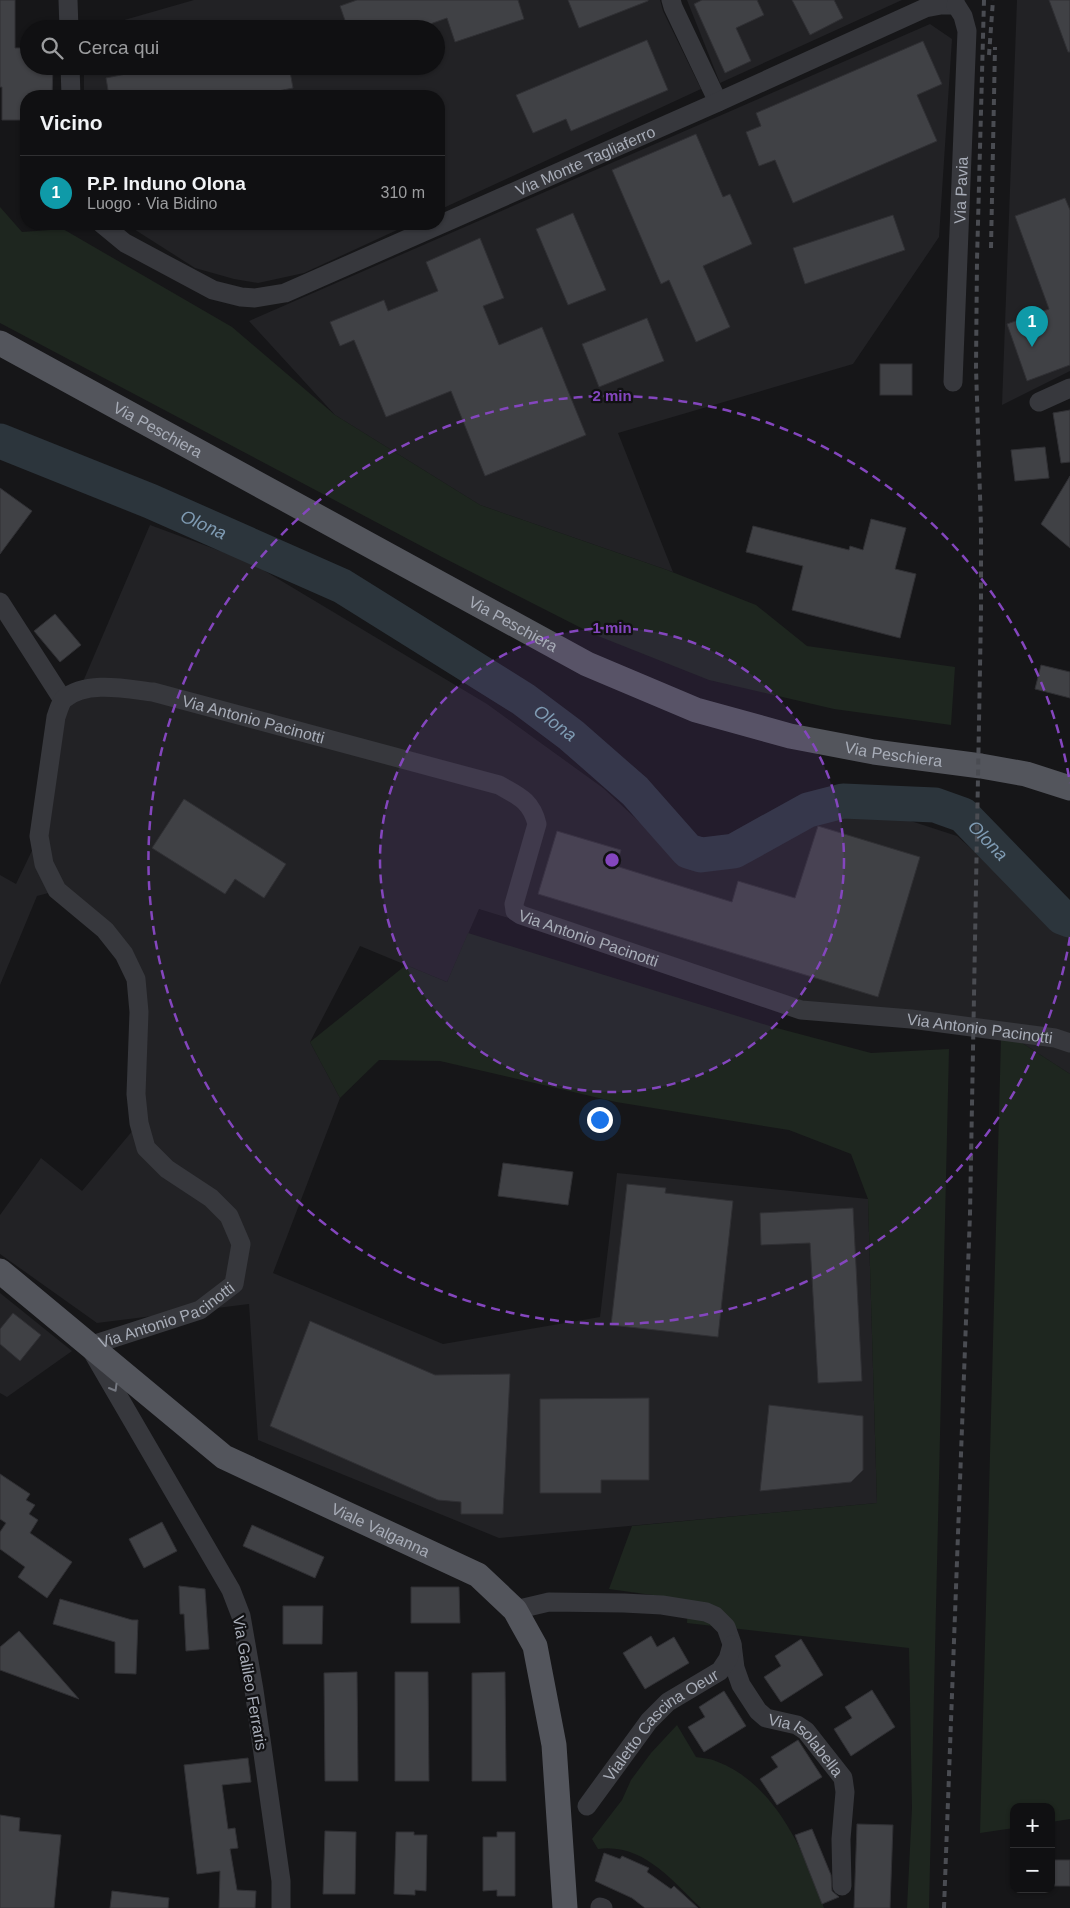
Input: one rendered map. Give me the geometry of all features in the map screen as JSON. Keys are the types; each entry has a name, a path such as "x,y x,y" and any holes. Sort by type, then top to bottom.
{"main road":[{"name":"Via Peschiera","path":"0,343 587,664 687,707 790,736 874,752 1026,774 1070,788"},
{"name":"Viale Valganna","path":"0,1271 224,1457 478,1575 516,1610 535,1646 554,1745 565,1908"}],"street":[{"path":"68,0 69,20"},
{"path":"672,0 673,7 718,102"},
{"name":"Via Monte Tagliaferro","path":"445,223 925,8 957,2"},
{"name":"Via Pavia","path":"953,382 967,31 957,2"},
{"path":"70,75 71,90"},
{"name":"Via Monte Tagliaferro","path":"109,230 125,243 213,290 241,297 255,298 278,295 299,288 430,230"},
{"path":"1039,402 1070,388"},
{"path":"0,602 63,700"},
{"name":"Via Antonio Pacinotti","path":"89,1346 200,1310 234,1284 241,1244 229,1216 211,1198 167,1169 146,1148 139,1122 136,1094 139,1012 136,980 124,954 105,930 57,890 44,864 39,836 56,717 63,700 79,691 104,687 153,692 499,785 524,800 534,812 537,824 514,904 515,911 521,915 801,1010 911,1019 1055,1038 1070,1043"},
{"name":"Via Galileo Ferraris","path":"89,1346 232,1590 241,1616 254,1690 281,1881 281,1908"},
{"name":"Via Isolabella","path":"516,1610 549,1602 624,1603 679,1607 706,1612 716,1616 726,1628 732,1644 735,1668 741,1686 758,1711 766,1718 797,1725 806,1731 843,1778 845,1792 841,1840 842,1886"},
{"name":"Vialetto Cascina Oeur","path":"587,1806 649,1721 668,1702 720,1671 728,1659 732,1644"}],"shaded area":[{"path":"194,0 660,0 663,11 701,89 445,207 445,90 84,90 84,75 445,75 445,20 124,20"},
{"path":"687,0 902,0 720,83"},
{"path":"1017,0 1070,0 1070,371 1002,405"},
{"path":"930,24 952,39 939,237 853,364 618,433 673,572 480,505 335,415 249,321"},
{"path":"0,207 22,232 65,230 232,327 335,415 480,505 667,570 756,605 807,646 955,667 951,725 834,709 709,680 593,634 442,557 0,323"},
{"path":"135,230 397,230 304,273 258,283 234,279 195,268"},
{"path":"150,525 250,562 487,704 603,788 678,858 735,862 821,822 883,812 957,836 1057,924 1070,930 1070,1074 1019,1041 802,1008 479,909 447,982 360,946 310,1042 340,1098 273,1273 443,1344 600,1317 617,1173 868,1199 877,1503 499,1538 258,1440 249,1304 97,1323 0,1254 0,1215 41,1158 82,1191 139,1123 136,980 60,890 37,896 0,985 0,875 16,884 39,836 56,717 79,691"},
{"path":"468,933 773,1027 871,1053 949,1049 929,1908 907,1908 912,1808 909,1648 687,1623 688,1600 609,1589 632,1526 877,1503 868,1199 851,1154 789,1130 616,1102 440,1061 379,1060 340,1098 310,1042 406,965 447,982"},
{"path":"1001,1038 1019,1041 1070,1074 1070,1819 1055,1821 1055,1803 1010,1803 1010,1829 980,1833"},
{"path":"0,1293 72,1351 7,1397 0,1393"},
{"path":"677,1725 696,1757 716,1761 738,1772 756,1786 772,1804 798,1844 824,1908 701,1908 667,1875 642,1858 629,1852 614,1849 598,1849 592,1839 622,1800 631,1780 651,1753"}],"building":[{"path":"0,0 15,0 15,48 20,48 20,75 53,75 52,90 20,90 20,120 2,120 2,87 0,87"},
{"path":"357,0 518,0 524,19 455,42 447,18 441,20 345,20 340,6"},
{"path":"568,0 648,0 648,1 579,28"},
{"path":"702,0 757,0 764,15 736,28 751,61 725,73 694,4"},
{"path":"792,0 834,0 843,18 810,35"},
{"path":"1049,0 1070,0 1070,52 1068,52"},
{"path":"647,40 668,90 571,131 566,119 533,133 516,95"},
{"path":"923,41 942,84 917,95 937,141 793,203 775,160 759,166 746,132 761,126 756,113"},
{"path":"121,75 291,75 293,88 283,90 108,90 106,78"},
{"path":"696,134 723,197 730,194 752,244 703,266 730,327 696,342 669,280 661,284 612,170"},
{"path":"1065,198 1070,210 1070,365 1027,381 1007,324 1049,309 1015,216"},
{"path":"573,213 606,290 568,305 536,229"},
{"path":"893,215 905,250 805,284 793,248"},
{"path":"480,238 504,298 483,306 499,345 542,327 586,435 485,476 451,391 386,417 354,340 340,346 330,322 384,300 388,311 438,291 426,262"},
{"path":"647,318 664,361 599,387 582,344"},
{"path":"880,364 912,364 912,395 880,395"},
{"path":"1070,410 1070,462 1061,463 1053,413"},
{"path":"1045,447 1049,478 1015,481 1011,450"},
{"path":"1070,476 1070,548 1041,524"},
{"path":"0,488 32,511 0,554"},
{"path":"871,519 906,528 895,569 916,574 900,638 792,610 803,566 746,552 753,526 849,550 850,546 863,550"},
{"path":"55,614 81,645 60,662 34,631"},
{"path":"1041,665 1070,672 1070,698 1035,689"},
{"path":"184,799 286,864 264,898 235,879 225,894 152,848"},
{"path":"818,826 920,857 878,997 538,894 557,831 621,850 616,866 732,902 738,881 795,898"},
{"path":"503,1163 573,1172 568,1205 498,1196"},
{"path":"627,1184 666,1188 665,1193 733,1201 718,1337 611,1325"},
{"path":"853,1208 862,1381 818,1383 810,1243 761,1245 760,1213"},
{"path":"13,1313 41,1335 20,1361 0,1344 0,1329"},
{"path":"310,1321 435,1375 510,1374 503,1514 461,1514 461,1502 438,1500 270,1426"},
{"path":"649,1398 649,1480 601,1480 601,1493 540,1493 540,1399"},
{"path":"769,1405 863,1416 863,1470 851,1482 760,1491"},
{"path":"0,1474 30,1494 26,1500 35,1505 29,1514 38,1520 30,1533 72,1562 47,1598 18,1577 25,1567 0,1549 0,1532 6,1523 0,1519"},
{"path":"162,1522 177,1551 144,1568 129,1539"},
{"path":"252,1525 324,1557 315,1578 243,1546"},
{"path":"179,1586 205,1589 209,1649 186,1651 184,1614 180,1614"},
{"path":"411,1587 459,1587 460,1623 411,1623"},
{"path":"60,1599 132,1620 138,1620 136,1674 115,1673 115,1642 53,1624"},
{"path":"283,1606 323,1606 322,1644 283,1644"},
{"path":"19,1631 79,1699 0,1670 0,1647"},
{"path":"651,1636 657,1647 674,1637 689,1663 645,1689 623,1653"},
{"path":"801,1639 823,1675 781,1702 764,1677 781,1666 775,1656"},
{"path":"357,1672 358,1781 325,1781 324,1673"},
{"path":"395,1672 428,1672 429,1781 395,1781"},
{"path":"505,1672 506,1781 472,1781 472,1673"},
{"path":"872,1690 895,1727 851,1756 834,1729 852,1718 845,1707"},
{"path":"724,1691 746,1726 704,1752 688,1727 705,1717 699,1707"},
{"path":"798,1740 822,1777 777,1805 760,1779 778,1767 771,1757"},
{"path":"248,1758 251,1782 222,1785 228,1829 235,1828 238,1848 230,1849 237,1890 256,1891 255,1908 219,1908 220,1871 197,1874 184,1765"},
{"path":"0,1815 20,1818 19,1831 61,1835 54,1908 0,1908"},
{"path":"857,1824 893,1825 890,1908 854,1908"},
{"path":"812,1829 831,1875 832,1891 839,1897 822,1904 795,1835"},
{"path":"325,1831 356,1832 355,1894 323,1894"},
{"path":"396,1832 414,1832 414,1835 427,1835 426,1891 415,1890 415,1895 394,1894"},
{"path":"497,1832 515,1832 515,1896 497,1896 497,1890 483,1891 483,1837 497,1837"},
{"path":"604,1853 620,1859 622,1856 649,1868 647,1872 671,1889 674,1886 698,1908 645,1908 632,1898 595,1881"},
{"path":"1055,1860 1070,1860 1070,1886 1055,1886"},
{"path":"112,1891 169,1898 168,1908 110,1908"}],"waterway":[{"name":"Olona","path":"0,441 150,501 342,586 523,699 571,735 635,791 688,851 701,855 734,851 808,810 843,801 935,805 963,815 1062,917 1070,920"}],"railway":[{"path":"944,1908 970,1214 981,613 981,527 976,368 984,0"},
{"path":"989,55 993,0"},
{"path":"991,248 995,47"}],"place":[{"name":"P.P. Induno Olona","path":"1032,347"}]}
